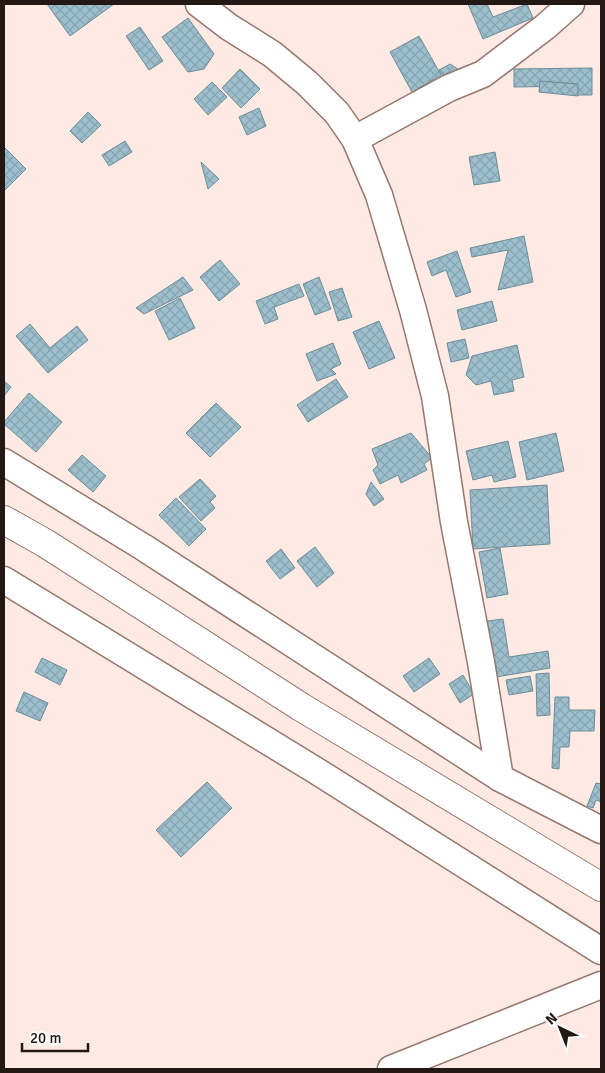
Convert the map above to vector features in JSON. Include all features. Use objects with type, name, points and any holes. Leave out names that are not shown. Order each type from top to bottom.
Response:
[{"type":"highway","points":[[4,520],[45,544],[301,707],[601,887]]},
{"type":"street","points":[[199,4],[229,27],[272,54],[307,83],[337,113],[355,139],[379,195],[413,310],[435,396],[454,522],[481,662],[500,778]]},
{"type":"street","points":[[355,139],[449,88],[483,74],[545,28],[571,4]]},
{"type":"street","points":[[4,462],[144,547],[500,778],[601,830]]},
{"type":"street","points":[[4,580],[314,770],[601,951]]},
{"type":"street","points":[[390,1069],[601,985]]},
{"type":"building","points":[[47,4],[114,4],[70,36]]},
{"type":"building","points":[[468,4],[487,4],[493,17],[527,4],[533,18],[483,39]]},
{"type":"building","points":[[188,18],[214,54],[204,69],[188,72],[162,37]]},
{"type":"building","points":[[140,27],[163,61],[149,70],[126,36]]},
{"type":"building","points":[[419,36],[441,75],[412,92],[390,52]]},
{"type":"building","points":[[450,64],[461,71],[446,81],[439,70]]},
{"type":"building","points":[[592,68],[592,95],[576,95],[577,86],[514,87],[514,69]]},
{"type":"building","points":[[240,69],[260,89],[241,108],[222,88]]},
{"type":"building","points":[[540,81],[578,84],[578,96],[539,92]]},
{"type":"building","points":[[212,82],[227,97],[208,115],[194,99]]},
{"type":"building","points":[[259,108],[266,126],[247,135],[239,117]]},
{"type":"building","points":[[88,112],[101,125],[82,143],[70,131]]},
{"type":"building","points":[[125,141],[132,152],[109,166],[102,155]]},
{"type":"building","points":[[4,147],[26,169],[4,191]]},
{"type":"building","points":[[495,152],[500,181],[474,185],[469,157]]},
{"type":"building","points":[[201,162],[219,179],[208,189]]},
{"type":"building","points":[[524,236],[533,282],[498,290],[508,250],[472,257],[470,248]]},
{"type":"building","points":[[457,251],[471,292],[456,297],[446,270],[432,276],[427,262]]},
{"type":"building","points":[[220,260],[240,284],[219,301],[200,277]]},
{"type":"building","points":[[183,277],[193,290],[144,314],[136,308]]},
{"type":"building","points":[[319,277],[331,309],[315,315],[303,284]]},
{"type":"building","points":[[299,284],[304,296],[274,307],[278,319],[265,324],[256,301]]},
{"type":"building","points":[[342,288],[352,317],[338,321],[329,292]]},
{"type":"building","points":[[180,298],[195,328],[169,340],[155,311]]},
{"type":"building","points":[[492,301],[497,321],[462,330],[457,310]]},
{"type":"building","points":[[379,321],[395,358],[369,369],[353,332]]},
{"type":"building","points":[[30,324],[50,348],[77,326],[88,340],[48,373],[16,336]]},
{"type":"building","points":[[465,339],[469,358],[451,362],[447,343]]},
{"type":"building","points":[[333,343],[341,364],[331,369],[336,374],[317,381],[306,354]]},
{"type":"building","points":[[517,345],[524,377],[512,380],[514,391],[494,395],[491,381],[476,385],[466,375],[472,356]]},
{"type":"building","points":[[336,379],[348,397],[308,422],[297,405]]},
{"type":"building","points":[[4,381],[11,387],[4,396]]},
{"type":"building","points":[[29,393],[62,422],[36,452],[4,424]]},
{"type":"building","points":[[216,403],[241,427],[210,457],[186,433]]},
{"type":"building","points":[[411,433],[432,458],[424,464],[427,470],[401,483],[398,475],[380,484],[373,470],[378,465],[372,449]]},
{"type":"building","points":[[556,433],[564,471],[527,480],[519,442]]},
{"type":"building","points":[[508,441],[516,477],[494,482],[492,475],[473,480],[466,451]]},
{"type":"building","points":[[82,455],[106,476],[93,492],[68,470]]},
{"type":"building","points":[[200,479],[216,496],[210,502],[215,508],[201,521],[179,497]]},
{"type":"building","points":[[371,482],[384,499],[374,506],[366,494]]},
{"type":"building","points":[[547,485],[550,544],[473,549],[470,490]]},
{"type":"building","points":[[176,498],[206,529],[189,546],[159,515]]},
{"type":"building","points":[[315,547],[334,573],[317,587],[297,561]]},
{"type":"building","points":[[500,548],[508,594],[487,598],[479,552]]},
{"type":"building","points":[[281,549],[295,568],[280,579],[266,561]]},
{"type":"building","points":[[503,619],[509,657],[548,651],[550,668],[496,677],[487,621]]},
{"type":"building","points":[[42,658],[67,670],[60,685],[35,672]]},
{"type":"building","points":[[429,658],[440,674],[414,692],[403,676]]},
{"type":"building","points":[[549,673],[550,715],[537,716],[536,674]]},
{"type":"building","points":[[463,675],[474,694],[460,703],[449,684]]},
{"type":"building","points":[[530,676],[533,691],[509,695],[506,680]]},
{"type":"building","points":[[24,692],[48,703],[40,721],[16,711]]},
{"type":"building","points":[[555,697],[569,697],[569,710],[595,710],[594,731],[570,731],[569,747],[560,747],[559,769],[552,768]]},
{"type":"building","points":[[207,782],[232,808],[181,857],[156,830]]},
{"type":"building","points":[[596,783],[601,784],[601,802],[596,800],[593,808],[587,806]]}]
